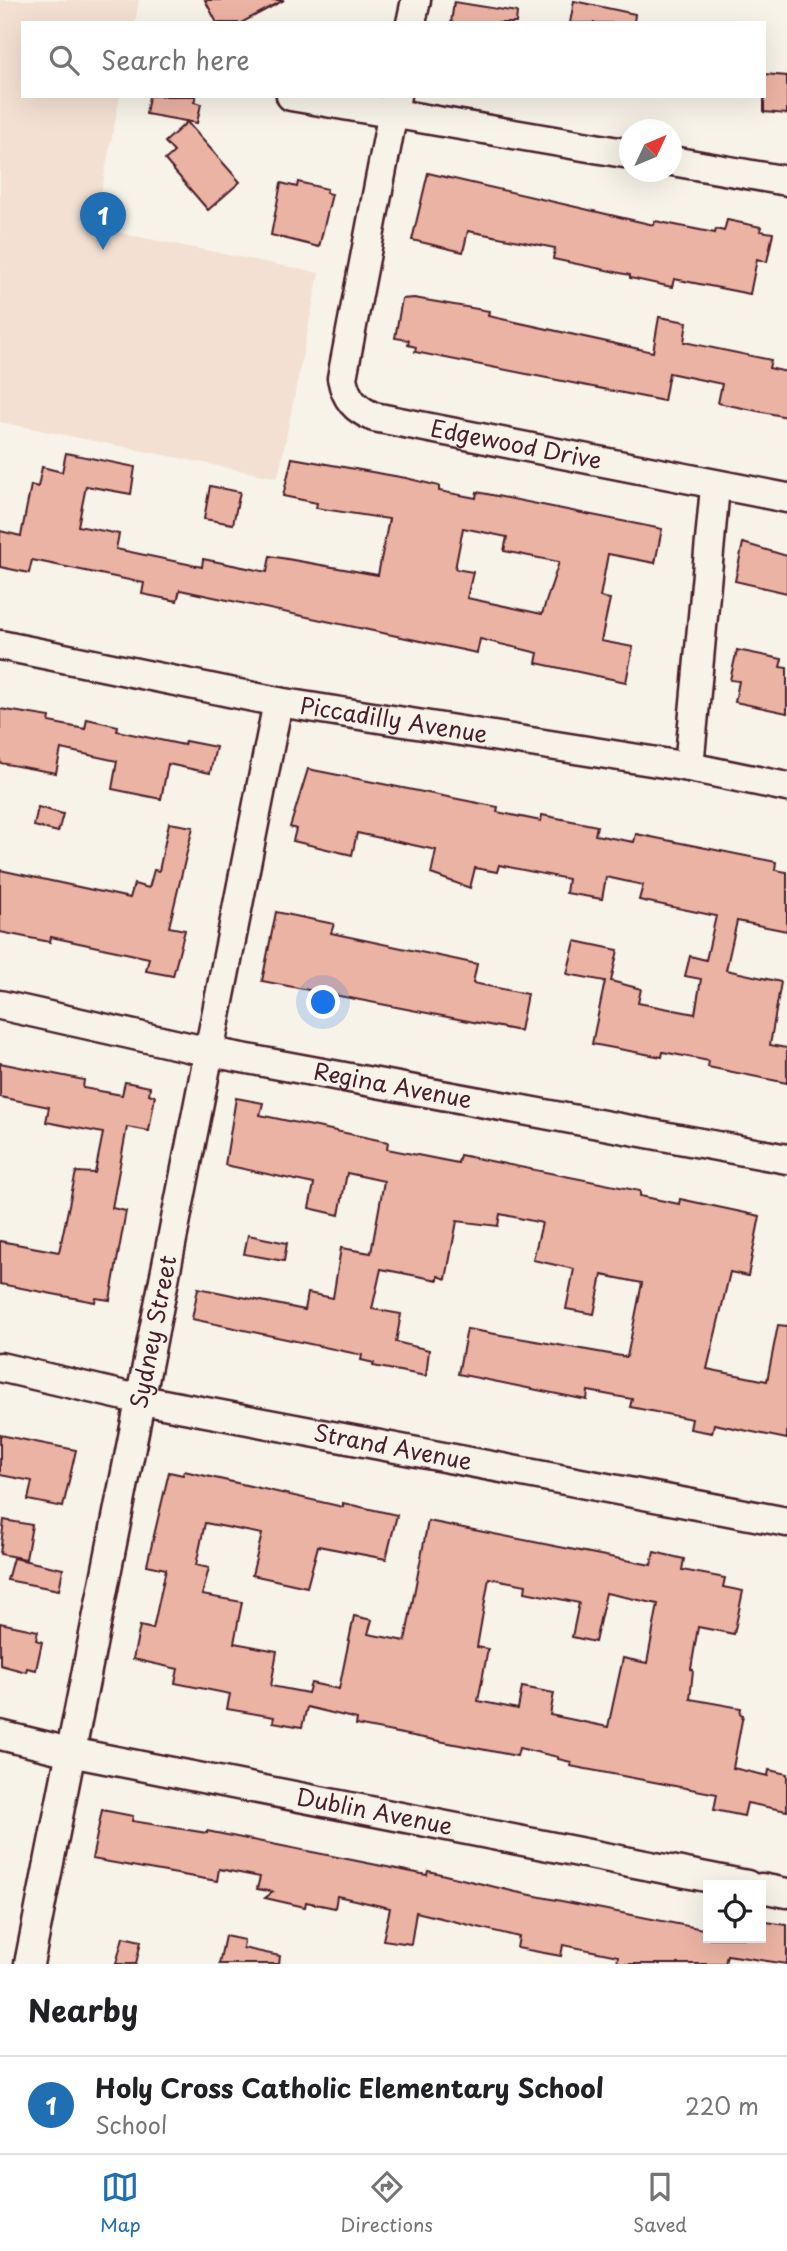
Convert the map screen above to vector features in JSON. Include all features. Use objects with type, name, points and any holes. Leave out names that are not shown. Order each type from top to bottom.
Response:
[{"type":"street","points":[[411,21],[416,0]]},
{"type":"street","points":[[314,98],[394,105],[619,152]]},
{"type":"street","name":"Edgewood Drive","points":[[394,105],[342,379],[351,403],[374,417],[787,498]]},
{"type":"street","points":[[682,163],[787,181]]},
{"type":"street","points":[[689,767],[715,486]]},
{"type":"street","name":"Piccadilly Avenue","points":[[0,645],[278,702],[689,767],[787,788]]},
{"type":"street","name":"Sydney Street","points":[[29,1964],[278,702]]},
{"type":"street","name":"Regina Avenue","points":[[0,1005],[210,1052],[787,1159]]},
{"type":"street","name":"Strand Avenue","points":[[0,1367],[142,1400],[787,1522]]},
{"type":"street","name":"Dublin Avenue","points":[[0,1735],[70,1752],[722,1880]]},
{"type":"street","points":[[766,1889],[787,1893]]},
{"type":"shaded area","points":[[0,0],[139,0],[135,21],[21,21],[21,98],[120,98],[94,228],[319,273],[278,478],[0,422]]},
{"type":"building","points":[[205,0],[284,0],[245,21],[216,21]]},
{"type":"building","points":[[574,1],[635,14],[634,21],[570,21]]},
{"type":"building","points":[[454,2],[517,12],[516,21],[451,21]]},
{"type":"building","points":[[766,74],[787,76],[787,114],[764,112]]},
{"type":"building","points":[[149,98],[195,98],[194,102],[201,104],[197,123],[146,114]]},
{"type":"building","points":[[187,122],[240,182],[208,210],[165,160],[174,152],[165,142]]},
{"type":"building","points":[[428,173],[654,225],[655,221],[715,233],[716,229],[724,231],[727,220],[761,227],[760,231],[773,233],[767,262],[757,259],[750,294],[674,279],[672,287],[630,278],[630,275],[553,259],[555,248],[468,231],[463,252],[412,240]]},
{"type":"building","points":[[298,182],[327,189],[326,193],[332,194],[319,247],[271,235],[281,183],[297,187]]},
{"type":"building","points":[[414,298],[489,311],[488,316],[653,352],[659,317],[687,322],[684,342],[771,360],[769,368],[787,372],[787,417],[718,403],[722,384],[669,373],[664,401],[415,352],[416,347],[408,345],[409,340],[395,338],[402,299]]},
{"type":"building","points":[[66,453],[135,467],[131,494],[86,486],[78,526],[119,534],[116,549],[202,567],[203,559],[267,572],[270,556],[378,575],[389,519],[316,508],[317,503],[283,496],[292,458],[406,478],[439,486],[439,491],[476,498],[477,492],[662,529],[655,563],[608,554],[600,597],[610,599],[601,641],[633,647],[626,682],[536,663],[538,653],[480,639],[477,653],[180,590],[177,601],[142,594],[144,583],[32,560],[29,573],[0,567],[0,531],[21,536],[31,485],[38,487],[42,467],[62,472]],"holes":[[[463,528],[507,537],[504,551],[559,562],[542,614],[467,598],[473,572],[455,569]]]},
{"type":"building","points":[[210,486],[240,492],[233,524],[204,519]]},
{"type":"building","points":[[743,543],[787,556],[787,593],[735,581]]},
{"type":"building","points":[[737,650],[782,659],[780,667],[787,668],[787,713],[735,702],[739,681],[730,680]]},
{"type":"building","points":[[0,709],[50,717],[49,722],[85,729],[87,719],[118,726],[117,731],[184,745],[185,741],[216,747],[210,773],[168,764],[161,799],[112,789],[117,761],[61,749],[56,773],[0,763]]},
{"type":"building","points":[[308,769],[498,807],[497,812],[541,821],[542,815],[597,826],[595,835],[634,842],[636,834],[776,862],[775,870],[787,872],[787,931],[737,921],[726,970],[781,982],[770,1045],[787,1048],[787,1083],[708,1067],[709,1061],[663,1052],[662,1057],[592,1044],[605,981],[567,974],[575,941],[618,950],[611,981],[641,989],[638,1003],[695,1014],[701,979],[685,976],[690,956],[706,960],[716,916],[639,900],[643,885],[606,877],[602,899],[566,893],[568,879],[499,865],[497,872],[475,868],[470,888],[431,874],[436,850],[357,833],[352,855],[293,841],[296,829],[290,827]]},
{"type":"building","points":[[38,807],[63,814],[58,832],[34,826]]},
{"type":"building","points":[[169,823],[193,827],[169,927],[185,930],[173,976],[146,971],[149,958],[51,937],[50,942],[0,932],[0,870],[130,898],[134,884],[149,888],[154,870],[159,871]]},
{"type":"building","points":[[276,912],[334,924],[331,933],[477,964],[473,983],[527,994],[520,1031],[262,981]]},
{"type":"building","points":[[0,1063],[84,1080],[83,1088],[122,1095],[125,1082],[150,1087],[149,1094],[155,1096],[149,1131],[127,1127],[112,1208],[126,1211],[110,1300],[96,1298],[95,1302],[0,1284],[0,1241],[59,1252],[76,1172],[95,1173],[103,1133],[46,1122],[49,1107],[0,1097]]},
{"type":"building","points":[[236,1098],[263,1103],[260,1115],[388,1142],[387,1149],[458,1163],[460,1155],[640,1191],[640,1196],[679,1204],[680,1199],[760,1216],[748,1276],[730,1272],[707,1369],[767,1381],[778,1325],[787,1326],[787,1439],[714,1424],[712,1433],[690,1429],[692,1419],[630,1407],[632,1399],[588,1391],[587,1400],[458,1374],[467,1329],[627,1357],[642,1283],[602,1275],[594,1314],[566,1309],[574,1269],[533,1260],[542,1223],[500,1214],[498,1226],[457,1221],[446,1279],[438,1276],[438,1280],[381,1269],[372,1309],[401,1314],[396,1342],[429,1350],[426,1376],[373,1366],[374,1363],[361,1360],[362,1355],[192,1319],[198,1288],[305,1310],[308,1293],[333,1298],[341,1248],[371,1253],[384,1181],[347,1173],[339,1215],[309,1208],[314,1184],[225,1165]]},
{"type":"building","points":[[248,1235],[287,1243],[284,1261],[244,1254]]},
{"type":"building","points":[[0,1435],[76,1450],[63,1507],[28,1500],[32,1481],[0,1475]]},
{"type":"building","points":[[184,1471],[343,1507],[343,1503],[397,1515],[386,1559],[318,1546],[307,1587],[252,1575],[262,1534],[205,1523],[196,1565],[209,1568],[202,1595],[242,1602],[234,1643],[277,1651],[271,1686],[308,1693],[311,1683],[339,1689],[354,1616],[372,1620],[368,1634],[405,1641],[428,1521],[651,1565],[654,1552],[684,1559],[682,1570],[725,1578],[723,1587],[743,1591],[734,1634],[698,1627],[691,1669],[690,1699],[741,1708],[740,1714],[743,1715],[733,1768],[768,1776],[769,1770],[787,1774],[787,1811],[747,1803],[744,1816],[714,1810],[717,1794],[570,1766],[571,1762],[558,1757],[519,1748],[517,1756],[356,1725],[357,1719],[307,1707],[302,1727],[273,1722],[274,1717],[227,1709],[230,1694],[175,1683],[178,1669],[133,1659],[140,1626],[153,1629],[166,1569],[147,1565],[169,1472],[183,1475]],"holes":[[[489,1578],[526,1585],[525,1592],[579,1603],[572,1637],[595,1642],[606,1593],[658,1604],[647,1663],[623,1658],[608,1727],[550,1715],[554,1693],[522,1687],[518,1709],[478,1701],[488,1649],[477,1647]]]},
{"type":"building","points":[[4,1520],[32,1525],[26,1559],[0,1554]]},
{"type":"building","points":[[13,1558],[63,1569],[59,1590],[7,1580]]},
{"type":"building","points":[[0,1623],[38,1631],[36,1640],[42,1642],[36,1670],[27,1668],[26,1672],[0,1665]]},
{"type":"building","points":[[102,1810],[133,1816],[132,1821],[207,1831],[427,1875],[428,1871],[516,1892],[703,1929],[703,1943],[766,1943],[766,1922],[787,1925],[787,1964],[727,1955],[725,1964],[617,1964],[618,1956],[563,1945],[561,1956],[517,1948],[519,1937],[416,1912],[411,1944],[383,1940],[390,1908],[337,1896],[335,1908],[306,1902],[305,1907],[265,1898],[273,1892],[257,1889],[260,1877],[219,1869],[217,1881],[92,1859]]},
{"type":"building","points":[[225,1936],[244,1940],[243,1948],[280,1956],[279,1964],[219,1964]]},
{"type":"building","points":[[123,1937],[141,1941],[136,1964],[116,1964]]},
{"type":"place","name":"Holy Cross Catholic Elementary School","points":[[103,250]]}]
